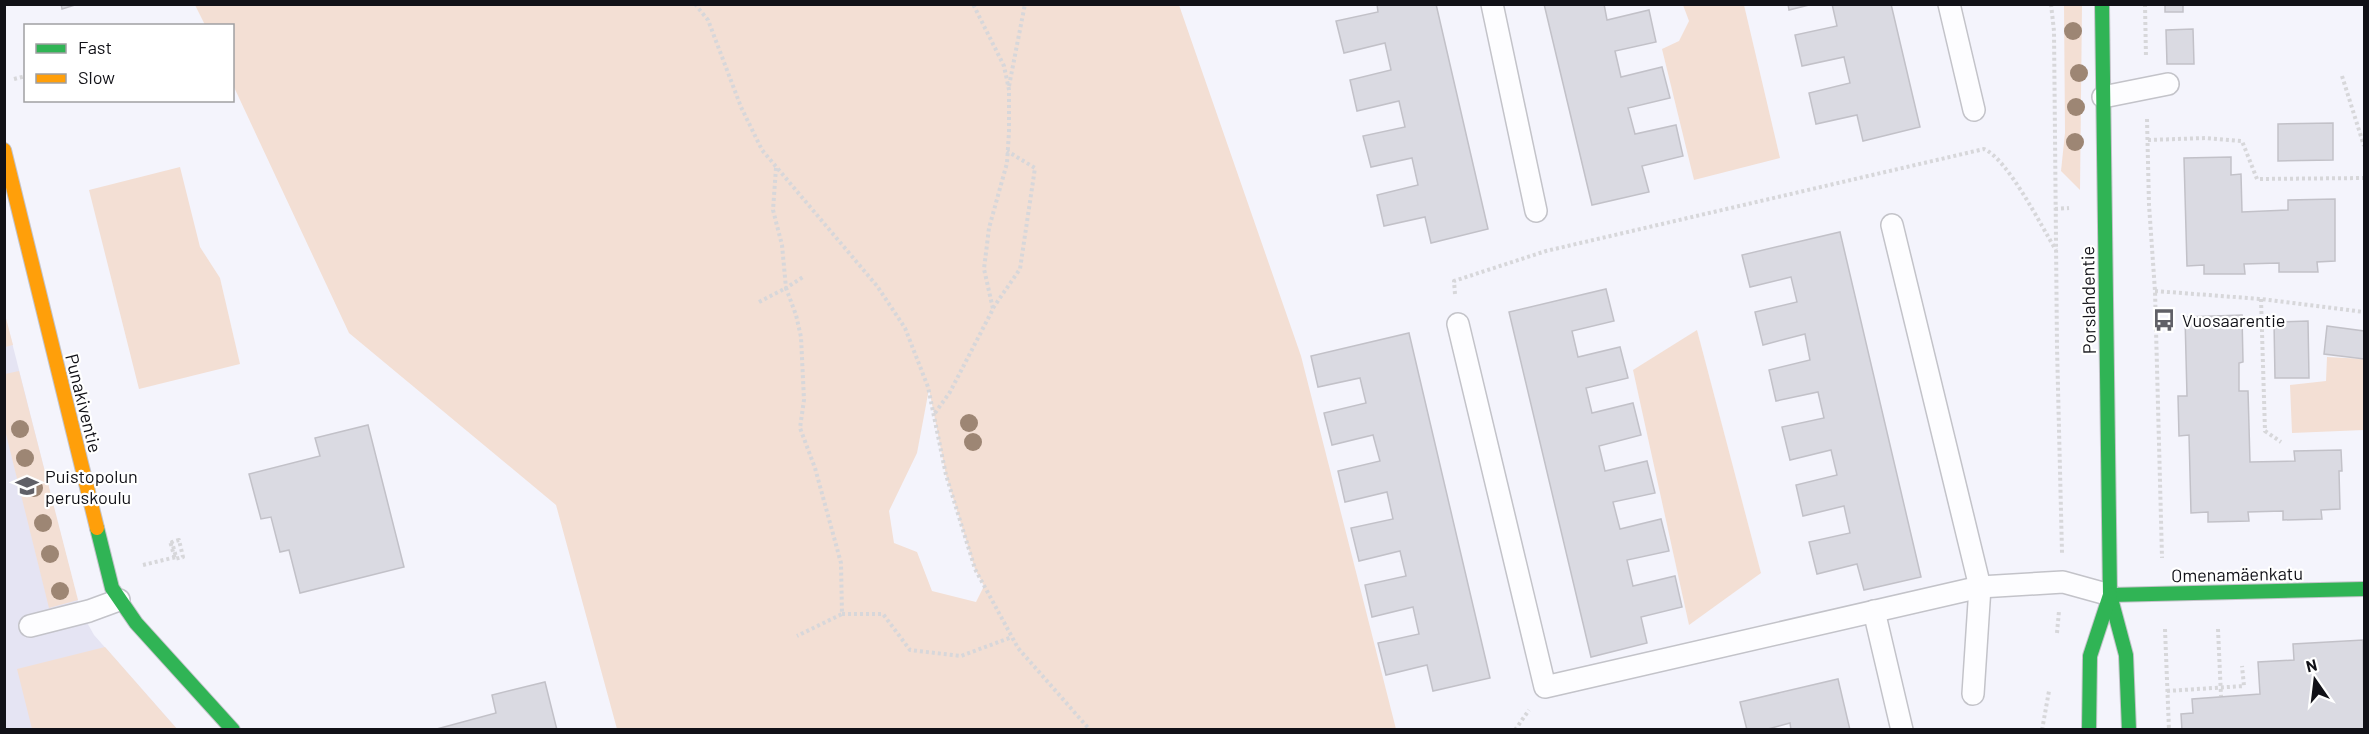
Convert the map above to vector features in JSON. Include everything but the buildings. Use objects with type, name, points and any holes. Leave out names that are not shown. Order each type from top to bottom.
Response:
[{"type":"street","name":"Porslahdentie","points":[[2102,4],[2110,595],[2126,655],[2129,729]]},
{"type":"street","name":"Punakiventie","points":[[4,150],[107,573],[119,600],[136,623],[233,729]]},
{"type":"street","name":"Omenamäenkatu","points":[[2110,595],[2364,589]]},
{"type":"street","name":"Porslahdentie","points":[[2089,729],[2090,656],[2110,595]]},
{"type":"lane","points":[[1492,4],[1536,211]]},
{"type":"lane","points":[[1949,4],[1974,110]]},
{"type":"lane","points":[[2103,98],[2168,84]]},
{"type":"lane","points":[[1892,225],[1980,587],[1974,694]]},
{"type":"lane","points":[[1458,324],[1545,687],[1980,587],[2063,582],[2110,595]]},
{"type":"lane","points":[[30,626],[89,611],[119,600]]},
{"type":"lane","points":[[1874,611],[1902,729]]},
{"type":"path","points":[[695,4],[708,20],[741,107],[762,150],[877,286],[905,328],[928,387],[946,475],[975,568],[1018,648],[1089,729]]},
{"type":"path","points":[[973,4],[1004,66],[1009,90]]},
{"type":"path","points":[[993,309],[984,269],[988,228],[1008,151],[1009,90],[1024,4]]},
{"type":"path","points":[[2051,4],[2054,31],[2063,582],[2056,636]]},
{"type":"path","points":[[2145,4],[2149,205],[2155,291],[2162,563]]},
{"type":"path","points":[[14,79],[24,76]]},
{"type":"path","points":[[2342,76],[2364,146]]},
{"type":"path","points":[[2148,140],[2206,138],[2242,141],[2257,179],[2364,178]]},
{"type":"path","points":[[1982,143],[1984,149]]},
{"type":"path","points":[[1458,324],[1454,281],[1475,272],[1557,248],[1984,149],[1991,152],[2004,166],[2057,250]]},
{"type":"path","points":[[934,414],[950,392],[993,309],[1020,269],[1035,168],[1008,151]]},
{"type":"path","points":[[776,167],[773,210],[782,245],[786,288],[801,337],[804,400],[800,428],[815,468],[841,563],[842,614]]},
{"type":"path","points":[[759,302],[803,277]]},
{"type":"path","points":[[2155,291],[2261,299],[2364,312]]},
{"type":"path","points":[[2261,299],[2265,431],[2281,442]]},
{"type":"path","points":[[135,567],[166,560],[176,557],[172,542],[179,540],[183,557],[175,559],[173,550],[170,541]]},
{"type":"path","points":[[797,636],[842,614],[883,614],[910,650],[961,656],[1012,637]]},
{"type":"path","points":[[2218,629],[2221,696]]},
{"type":"path","points":[[2164,631],[2169,729]]},
{"type":"path","points":[[2168,691],[2244,686],[2242,666]]},
{"type":"path","points":[[2042,729],[2050,690]]},
{"type":"shaded area","points":[[195,5],[1179,5],[1301,356],[1396,729],[617,729],[556,505],[349,333],[234,87],[234,24],[204,24]],"holes":[[[929,389],[946,475],[975,569],[984,586],[976,602],[932,591],[917,552],[894,543],[889,511],[917,453]]]},
{"type":"shaded area","points":[[1683,5],[1744,5],[1780,158],[1694,180],[1662,49],[1679,41],[1689,21]]},
{"type":"shaded area","points":[[2064,5],[2082,5],[2080,190],[2061,171],[2065,133]]},
{"type":"shaded area","points":[[180,167],[200,247],[220,278],[240,364],[139,389],[89,190]]},
{"type":"shaded area","name":"Puistopolun peruskoulu","points":[[4,311],[80,610],[94,635],[177,729],[5,729]]},
{"type":"shaded area","points":[[4,311],[13,345],[5,347],[4,347]]},
{"type":"shaded area","points":[[1697,330],[1761,573],[1689,625],[1633,370]]},
{"type":"shaded area","points":[[2327,357],[2364,359],[2364,430],[2292,433],[2290,385],[2326,381]]},
{"type":"shaded area","points":[[19,371],[78,600],[49,608],[5,430],[5,374]]},
{"type":"shaded area","points":[[105,647],[177,729],[32,729],[17,669]]},
{"type":"traffic: fast","points":[[2102,4],[2110,595],[2126,655],[2129,730]]},
{"type":"traffic: fast","points":[[97,528],[112,588],[136,623],[233,730]]},
{"type":"traffic: fast","points":[[2110,595],[2364,589]]},
{"type":"traffic: fast","points":[[2089,730],[2090,656],[2110,595]]},
{"type":"traffic: slow","points":[[4,150],[97,528]]},
{"type":"place","name":"Vuosaarentie","points":[[2164,320]]},
{"type":"place","name":"Puistopolun peruskoulu","points":[[27,486]]}]
